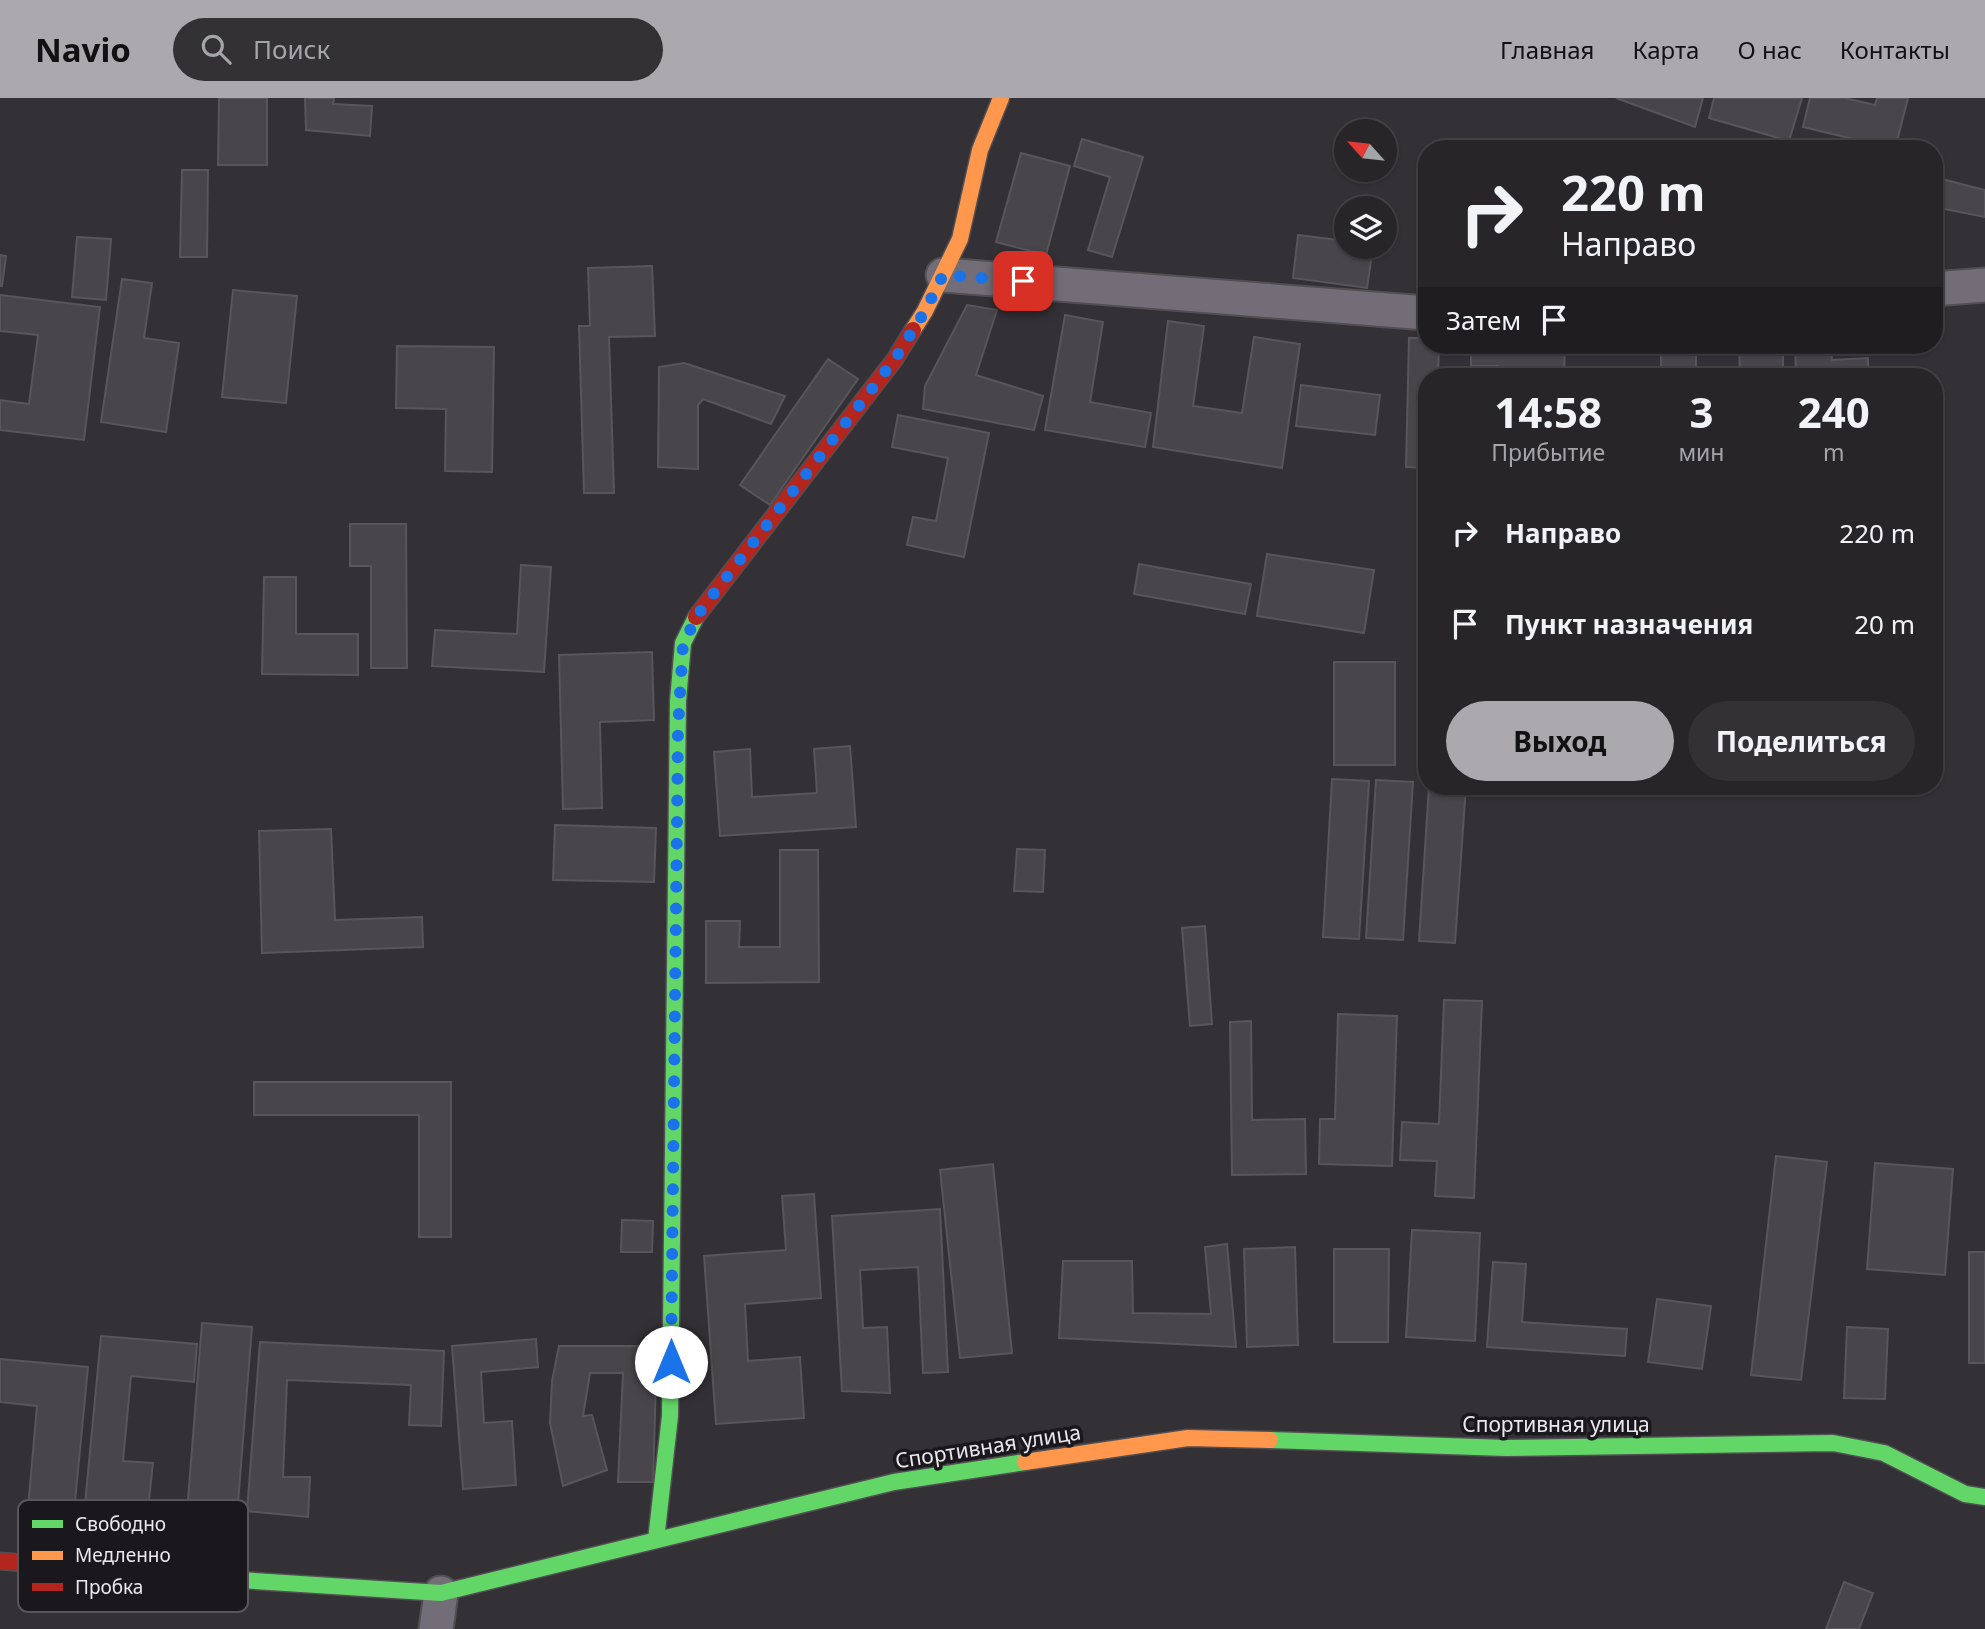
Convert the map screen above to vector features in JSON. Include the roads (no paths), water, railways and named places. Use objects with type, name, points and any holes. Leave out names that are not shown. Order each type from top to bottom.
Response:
[{"type":"street","points":[[656,1540],[670,1416],[678,715],[683,643],[701,610],[895,359],[925,311],[960,239],[980,150],[1001,98]]},
{"type":"street","points":[[943,275],[1418,312]]},
{"type":"street","points":[[1943,288],[1985,285]]},
{"type":"street","name":"Спортивная улица","points":[[248,1581],[441,1593],[894,1482],[1188,1438],[1506,1448],[1833,1443],[1884,1453],[1965,1494],[1985,1497]]},
{"type":"street","name":"Спортивная улица","points":[[0,1561],[18,1563]]},
{"type":"street","points":[[436,1629],[441,1593]]}]
